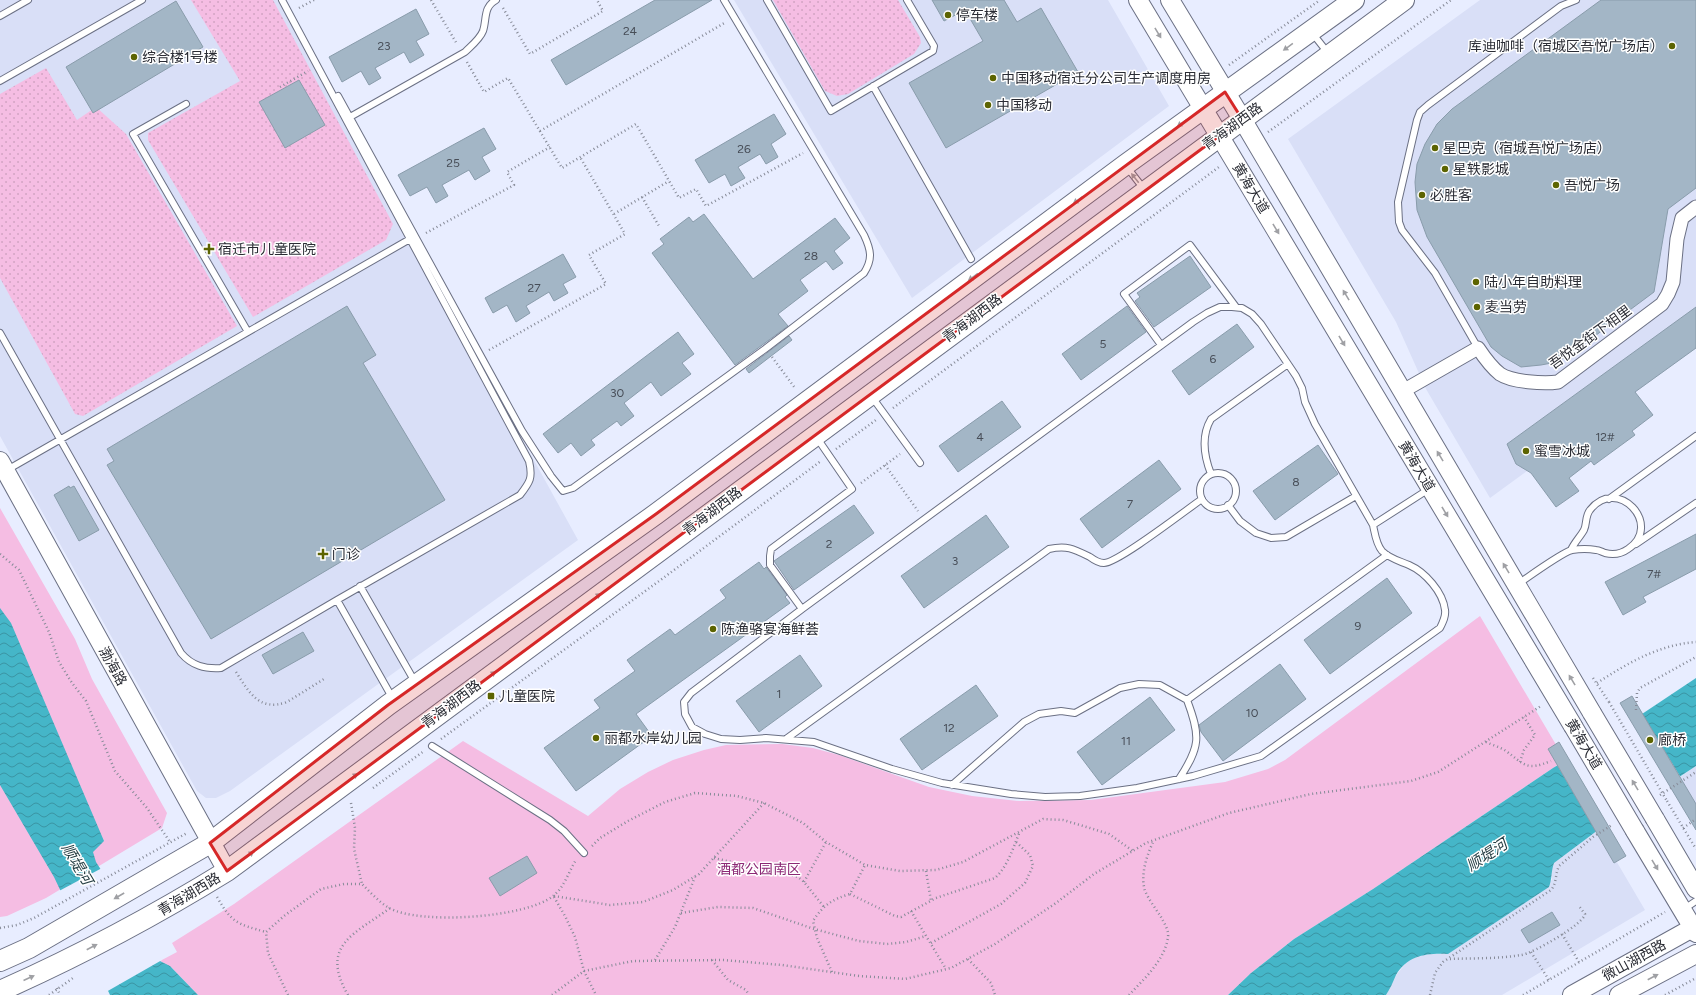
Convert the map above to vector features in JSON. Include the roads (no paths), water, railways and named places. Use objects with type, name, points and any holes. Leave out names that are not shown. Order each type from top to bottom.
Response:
[{"type":"main road","points":[[0,961],[29,948],[210,843],[394,701],[656,514],[1125,165],[1354,0]]},
{"type":"main road","name":"青海湖西路","points":[[0,991],[65,972],[227,871],[1145,190],[1404,0]]},
{"type":"street","name":"黄海大道","points":[[1138,0],[1635,831],[1686,905],[1695,928]]},
{"type":"street","name":"黄海大道","points":[[1170,0],[1242,119],[1696,889]]},
{"type":"street","name":"吾悦金街下相里","points":[[1478,348],[1489,363],[1501,374],[1532,382],[1547,384],[1558,382],[1662,304],[1673,282],[1677,239],[1682,218],[1696,207]]},
{"type":"street","points":[[1402,391],[1478,348]]},
{"type":"street","name":"渤海路","points":[[3,466],[210,843],[227,871]]},
{"type":"street","name":"微山湖西路","points":[[1572,995],[1695,928]]},
{"type":"street","name":"微山湖西路","points":[[1619,995],[1696,954]]},
{"type":"lane","points":[[0,16],[28,0]]},
{"type":"lane","points":[[0,81],[142,0]]},
{"type":"lane","points":[[282,0],[413,239],[522,431],[551,476],[563,491],[573,488],[765,349],[864,274],[869,266],[871,255],[870,247],[864,235],[724,0]]},
{"type":"lane","points":[[0,333],[181,653],[188,661],[197,666],[210,669],[221,668],[231,663],[360,586],[520,495],[530,481],[532,470],[530,460],[350,117],[286,0]]},
{"type":"lane","points":[[350,117],[462,54],[483,32],[486,10],[492,2],[496,0]]},
{"type":"lane","points":[[767,0],[831,111],[933,51],[934,46],[907,0]]},
{"type":"lane","points":[[1478,348],[1435,273],[1402,230],[1399,222],[1398,202],[1414,129],[1420,112],[1428,105],[1561,6],[1576,0]]},
{"type":"lane","points":[[1311,31],[1329,54]]},
{"type":"lane","points":[[873,86],[971,259]]},
{"type":"lane","points":[[186,104],[134,134],[248,332]]},
{"type":"lane","points":[[1125,165],[1145,190]]},
{"type":"lane","points":[[3,466],[60,440],[413,239]]},
{"type":"lane","points":[[1161,345],[1124,294],[1190,245],[1236,307]]},
{"type":"lane","points":[[1220,307],[1236,307],[1252,314],[1261,324],[1288,364],[1302,388],[1305,402],[1315,424],[1373,525],[1377,542],[1381,550],[1395,560],[1410,565],[1425,575],[1438,592],[1445,611],[1444,619],[1440,628],[1261,756],[1226,768],[1179,779],[1138,788],[1080,796],[1045,797],[1011,794],[952,785],[892,769],[814,742],[766,738],[740,740],[722,739],[705,734],[692,727],[685,714],[684,702],[691,693],[802,609],[1161,345],[1207,313],[1220,307]]},
{"type":"lane","points":[[1211,474],[1205,452],[1204,439],[1206,427],[1211,419],[1288,364]]},
{"type":"lane","points":[[870,394],[920,463]]},
{"type":"lane","points":[[802,609],[770,565],[771,549],[852,489],[815,435]]},
{"type":"lane","points":[[1516,585],[1571,550],[1585,528],[1586,517],[1590,510],[1696,436]]},
{"type":"lane","points":[[1216,472],[1228,475],[1235,484],[1235,496],[1228,506],[1223,508],[1211,507],[1202,499],[1200,488],[1202,482],[1211,474],[1216,472]]},
{"type":"lane","points":[[1373,525],[1431,488]]},
{"type":"lane","points":[[1228,506],[1240,521],[1256,533],[1271,538],[1286,537],[1356,496]]},
{"type":"lane","points":[[1609,498],[1618,499],[1628,503],[1636,510],[1639,517],[1640,530],[1637,540],[1632,546]]},
{"type":"lane","points":[[786,740],[1049,550],[1060,546],[1075,549],[1098,562],[1105,563],[1116,559],[1135,547],[1202,499]]},
{"type":"lane","points":[[1571,550],[1597,550],[1604,553],[1620,553],[1696,503]]},
{"type":"lane","points":[[1187,700],[1387,555]]},
{"type":"lane","points":[[360,586],[416,685]]},
{"type":"lane","points":[[336,600],[394,701]]},
{"type":"lane","points":[[952,785],[1024,722],[1039,714],[1061,711],[1075,712],[1120,688],[1140,684],[1160,685],[1187,700],[1194,719],[1197,736],[1195,750],[1179,779]]},
{"type":"lane","points":[[432,746],[550,820],[564,831],[584,853]]},
{"type":"water","name":"顺堤河","points":[[0,608],[11,623],[104,841],[93,852],[96,862],[160,961],[170,966],[198,995],[110,995],[54,877],[0,785]]},
{"type":"water","name":"顺堤河","points":[[1696,678],[1696,766],[1598,830],[1554,863],[1549,887],[1448,954],[1425,955],[1412,959],[1401,968],[1386,995],[1228,995],[1251,973],[1294,939],[1373,889],[1553,768],[1642,714]]},
{"type":"place","name":"停车楼","points":[[948,15]]},
{"type":"place","name":"库迪咖啡（宿城区吾悦广场店）","points":[[1672,46]]},
{"type":"place","name":"综合楼1号楼","points":[[134,57]]},
{"type":"place","name":"中国移动宿迁分公司生产调度用房","points":[[993,78]]},
{"type":"place","name":"中国移动","points":[[988,105]]},
{"type":"place","name":"星巴克（宿城吾悦广场店）","points":[[1435,148]]},
{"type":"place","name":"星轶影城","points":[[1445,169]]},
{"type":"place","name":"吾悦广场","points":[[1556,185]]},
{"type":"place","name":"必胜客","points":[[1422,195]]},
{"type":"place","name":"宿迁市儿童医院","points":[[209,249]]},
{"type":"place","name":"陆小年自助料理","points":[[1476,282]]},
{"type":"place","name":"麦当劳","points":[[1477,307]]},
{"type":"place","name":"蜜雪冰城","points":[[1526,451]]},
{"type":"place","name":"门诊","points":[[323,554]]},
{"type":"place","name":"陈渔骆宴海鲜荟","points":[[713,629]]},
{"type":"place","name":"儿童医院","points":[[491,696]]},
{"type":"place","name":"丽都水岸幼儿园","points":[[596,738]]},
{"type":"place","name":"廊桥","points":[[1650,740]]},
{"type":"park label","name":"酒都公园南区","points":[[759,869]]}]
